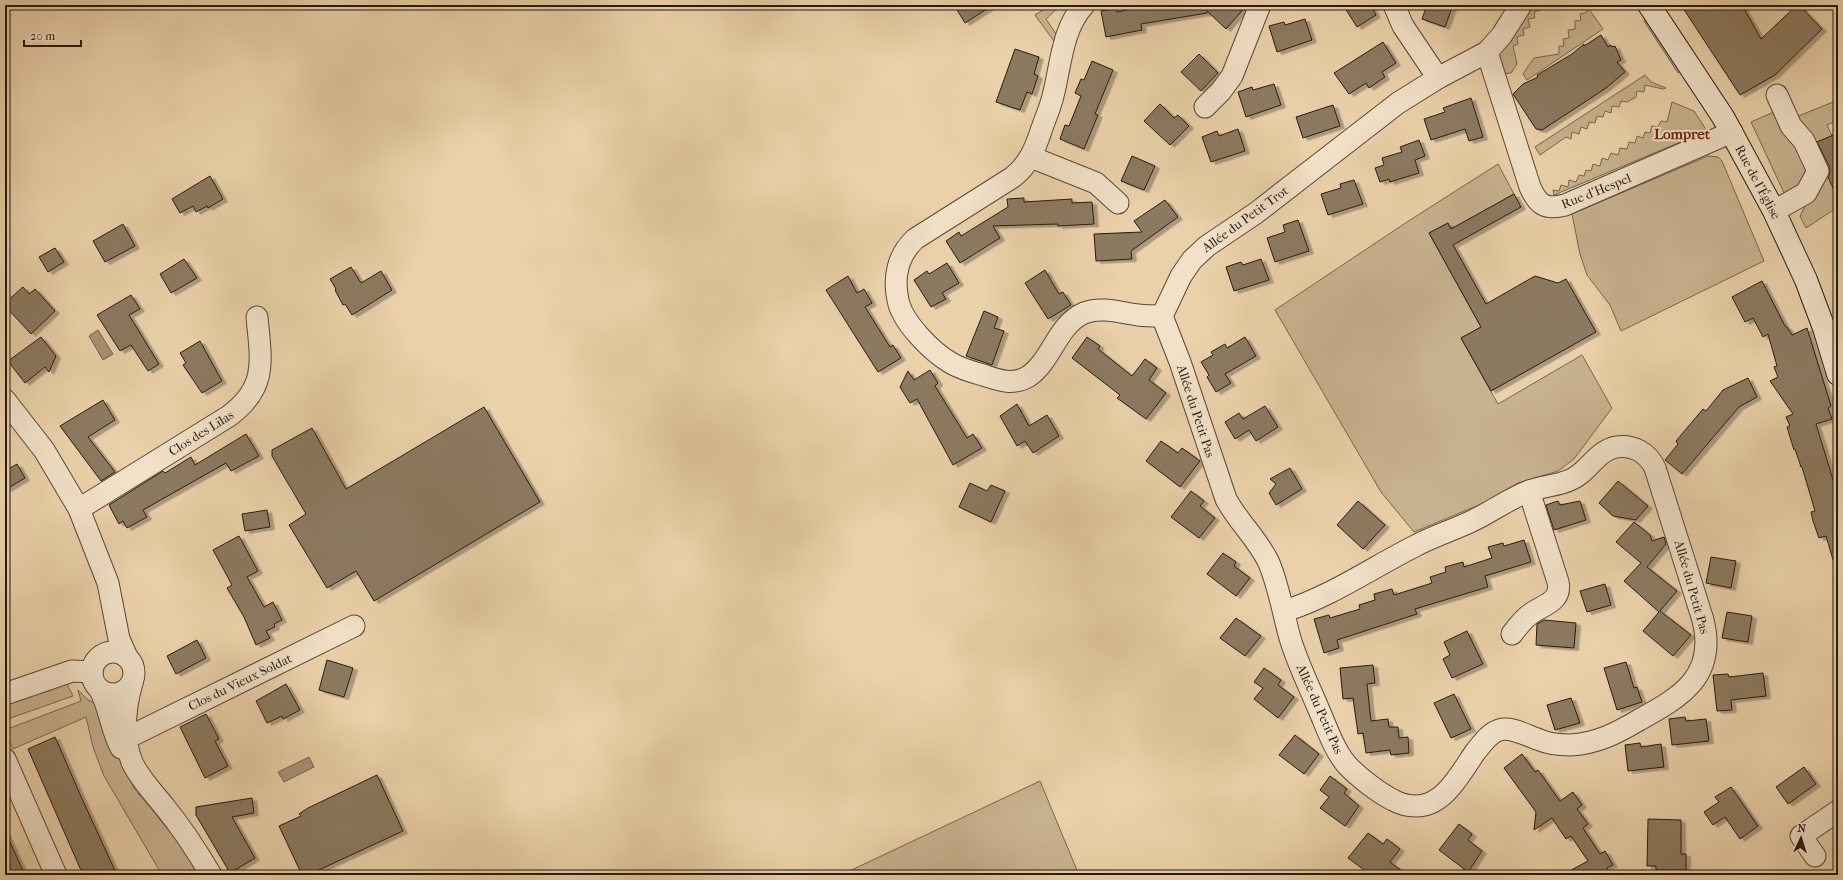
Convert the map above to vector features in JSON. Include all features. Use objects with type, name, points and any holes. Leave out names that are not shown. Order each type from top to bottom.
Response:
[{"type":"street","points":[[1084,5],[1073,20],[1067,36],[1052,99],[1031,157],[1013,177],[923,233],[904,250],[900,258],[896,294],[902,312],[912,327],[934,350],[952,364],[1000,381],[1014,382],[1023,379],[1033,372],[1066,327],[1086,312],[1102,311],[1162,316]]},
{"type":"street","points":[[1205,107],[1221,91],[1232,76],[1260,5]]},
{"type":"street","points":[[1394,5],[1403,26],[1438,78]]},
{"type":"street","name":"Allée du Petit Trot","points":[[1162,316],[1181,276],[1192,260],[1207,246],[1256,214],[1384,114],[1438,78],[1487,52],[1502,35],[1522,5]]},
{"type":"street","name":"Rue de l'Église","points":[[1649,5],[1696,74],[1732,132],[1774,210],[1806,280],[1824,328],[1838,374]]},
{"type":"street","name":"Rue d'Hespel","points":[[1487,52],[1534,196],[1544,206],[1557,207],[1732,132]]},
{"type":"street","points":[[1774,210],[1806,193],[1818,171],[1804,141],[1791,126],[1777,95]]},
{"type":"street","points":[[1031,157],[1096,183],[1118,203]]},
{"type":"street","name":"Allée du Petit Pas","points":[[1162,316],[1180,362],[1226,499],[1236,517],[1264,553],[1275,579],[1294,651],[1342,758],[1360,777],[1399,803],[1422,806],[1436,801],[1448,790],[1485,739],[1499,730],[1512,730],[1550,744],[1570,745],[1592,742],[1613,735],[1670,703],[1685,690],[1702,667],[1707,649],[1703,620],[1655,468],[1649,457],[1643,452],[1629,447],[1615,448],[1602,454],[1584,471],[1571,480],[1529,491],[1470,522],[1399,554],[1317,600],[1284,611]]},
{"type":"street","name":"Clos des Lilas","points":[[79,509],[229,416],[252,395],[259,374],[260,350],[257,318]]},
{"type":"street","points":[[5,400],[44,450],[79,509],[111,591],[119,639],[134,668],[134,675],[127,706],[127,738],[133,763]]},
{"type":"street","points":[[1512,634],[1532,613],[1555,599],[1559,590],[1558,582],[1529,491]]},
{"type":"street","points":[[101,564],[103,582],[103,632],[97,674],[118,743],[153,793],[184,832],[211,875]]},
{"type":"street","name":"Clos du Vieux Soldat","points":[[127,738],[354,626]]},
{"type":"street","points":[[127,657],[120,653],[112,652],[105,654],[97,674],[107,694],[116,694],[127,689],[132,683]]},
{"type":"street","points":[[5,694],[72,671],[97,674]]},
{"type":"street","points":[[5,759],[56,875]]},
{"type":"street","points":[[1815,856],[1801,836],[1838,811]]},
{"type":"shaded area","points":[[1051,5],[1061,5],[1046,19],[1058,37],[1056,44],[1035,15]]},
{"type":"shaded area","points":[[1531,5],[1540,5],[1541,10],[1534,12],[1535,18],[1528,19],[1530,27],[1523,29],[1524,35],[1517,37],[1518,44],[1513,46],[1517,64],[1511,73],[1502,74],[1498,53]]},
{"type":"shaded area","points":[[1586,5],[1603,29],[1527,80],[1523,74],[1534,58],[1559,54],[1559,46],[1564,46],[1563,39],[1569,38],[1568,30],[1575,29],[1575,21],[1581,20],[1580,14],[1587,12]]},
{"type":"shaded area","points":[[1647,19],[1682,70],[1678,73],[1644,21]]},
{"type":"shaded area","points":[[1645,75],[1651,82],[1666,88],[1663,89],[1645,85],[1644,92],[1637,91],[1636,97],[1627,102],[1621,101],[1619,107],[1612,106],[1611,113],[1605,111],[1603,117],[1597,116],[1595,123],[1589,122],[1587,129],[1581,127],[1579,134],[1572,132],[1571,139],[1566,137],[1540,155],[1535,147]]},
{"type":"shaded area","points":[[1838,100],[1838,120],[1827,125],[1832,136],[1812,144],[1796,117]]},
{"type":"shaded area","points":[[1672,102],[1694,111],[1707,131],[1554,195],[1553,190],[1559,191],[1561,185],[1568,187],[1569,180],[1576,182],[1579,175],[1584,176],[1586,170],[1591,171],[1593,164],[1600,166],[1602,158],[1608,160],[1611,153],[1618,155],[1620,148],[1627,149],[1629,142],[1635,143],[1637,136],[1643,138],[1645,132],[1650,133],[1652,126],[1658,127],[1661,121],[1667,122]]},
{"type":"shaded area","points":[[1776,111],[1800,150],[1810,175],[1786,197],[1751,122]]},
{"type":"shaded area","points":[[1708,156],[1718,157],[1722,161],[1764,261],[1621,331],[1610,305],[1587,275],[1580,254],[1572,214]]},
{"type":"shaded area","points":[[1498,164],[1514,194],[1451,229],[1448,223],[1429,233],[1481,327],[1461,338],[1498,404],[1582,355],[1612,408],[1574,459],[1558,471],[1518,483],[1486,502],[1414,532],[1381,492],[1275,310],[1407,222]]},
{"type":"shaded area","points":[[1825,170],[1829,178],[1838,176],[1838,207],[1806,228],[1800,216],[1823,171]]},
{"type":"shaded area","points":[[98,330],[113,354],[103,360],[89,336]]},
{"type":"shaded area","points":[[67,684],[73,696],[5,720],[5,703]]},
{"type":"shaded area","points":[[78,690],[88,700],[95,703],[134,788],[185,850],[201,875],[162,875],[104,776],[93,747],[86,717],[13,749],[5,730],[81,701]]},
{"type":"shaded area","points":[[309,757],[314,767],[284,782],[278,772]]},
{"type":"shaded area","points":[[1040,781],[1079,875],[841,875]]},
{"type":"building","points":[[954,5],[993,5],[965,23]]},
{"type":"building","points":[[1152,5],[1247,5],[1226,29],[1207,11],[1207,13],[1141,24],[1142,30],[1106,37],[1101,11],[1116,8],[1117,12]]},
{"type":"building","points":[[1343,5],[1370,5],[1376,15],[1357,27]]},
{"type":"building","points":[[1427,5],[1453,5],[1445,27],[1422,19]]},
{"type":"building","points":[[1681,5],[1742,5],[1761,39],[1797,5],[1799,5],[1822,29],[1775,75],[1740,95]]},
{"type":"building","points":[[1305,19],[1312,40],[1277,52],[1269,26],[1284,22],[1285,25]]},
{"type":"building","points":[[1601,35],[1608,47],[1611,45],[1612,47],[1615,46],[1621,60],[1617,62],[1625,72],[1606,88],[1542,130],[1536,129],[1513,94],[1523,84],[1538,77],[1537,75],[1572,54],[1584,44],[1584,46]]},
{"type":"building","points":[[1383,42],[1396,63],[1382,72],[1385,77],[1369,88],[1366,83],[1349,94],[1334,73]]},
{"type":"building","points":[[1015,49],[1039,57],[1034,74],[1038,76],[1032,94],[1027,92],[1020,110],[996,102]]},
{"type":"building","points":[[1199,54],[1218,73],[1201,91],[1181,72]]},
{"type":"building","points":[[1092,61],[1113,70],[1095,114],[1098,115],[1084,149],[1060,139],[1065,125],[1069,126],[1081,96],[1075,93],[1081,79],[1084,80]]},
{"type":"building","points":[[1274,84],[1281,105],[1246,117],[1238,92],[1252,87],[1253,90]]},
{"type":"building","points":[[1471,98],[1483,137],[1469,141],[1465,129],[1431,140],[1424,119],[1445,112],[1443,108]]},
{"type":"building","points":[[1160,104],[1174,118],[1178,115],[1189,126],[1170,145],[1144,121]]},
{"type":"building","points":[[1333,105],[1340,126],[1303,138],[1296,117]]},
{"type":"building","points":[[1238,129],[1245,151],[1211,162],[1202,137],[1217,131],[1219,136]]},
{"type":"building","points":[[1838,133],[1838,199],[1828,177],[1830,172],[1829,166],[1817,142]]},
{"type":"building","points":[[1419,140],[1425,156],[1415,160],[1419,173],[1390,182],[1389,179],[1380,182],[1375,168],[1384,165],[1382,158],[1402,152],[1400,147]]},
{"type":"building","points":[[1132,156],[1155,166],[1144,190],[1121,181]]},
{"type":"building","points":[[210,176],[223,199],[208,208],[207,206],[196,212],[193,206],[180,213],[172,199]]},
{"type":"building","points":[[1354,180],[1363,204],[1328,215],[1321,194],[1341,188],[1340,184]]},
{"type":"building","points":[[1514,194],[1521,207],[1453,245],[1486,304],[1535,276],[1558,283],[1566,279],[1596,332],[1491,391],[1461,338],[1481,327],[1429,233],[1448,223],[1451,229]]},
{"type":"building","points":[[1024,198],[1024,202],[1072,199],[1072,203],[1092,202],[1094,224],[1058,226],[1058,224],[993,226],[1000,238],[960,263],[946,241],[959,232],[961,236],[1008,207],[1007,199]]},
{"type":"building","points":[[1165,200],[1178,217],[1131,251],[1132,259],[1096,261],[1094,234],[1142,232],[1134,221]]},
{"type":"building","points":[[1298,220],[1309,251],[1275,262],[1267,238],[1285,232],[1283,225]]},
{"type":"building","points":[[123,224],[135,246],[105,262],[93,241]]},
{"type":"building","points":[[55,248],[64,262],[48,272],[39,257]]},
{"type":"building","points":[[184,259],[197,278],[171,293],[160,274]]},
{"type":"building","points":[[1261,259],[1269,280],[1234,291],[1226,267],[1241,262],[1243,265]]},
{"type":"building","points":[[947,263],[959,283],[942,293],[946,299],[931,307],[914,280],[927,271],[929,274]]},
{"type":"building","points":[[351,267],[361,283],[381,271],[392,290],[352,315],[345,304],[343,305],[330,279]]},
{"type":"building","points":[[1045,270],[1059,294],[1063,292],[1071,305],[1048,319],[1025,283]]},
{"type":"building","points":[[848,276],[857,293],[864,289],[872,303],[865,307],[890,347],[893,345],[901,358],[878,372],[826,290]]},
{"type":"building","points":[[1762,281],[1785,326],[1792,335],[1807,328],[1831,406],[1828,408],[1832,419],[1816,424],[1838,496],[1838,563],[1834,563],[1826,536],[1819,538],[1813,521],[1811,512],[1815,511],[1802,467],[1795,449],[1794,450],[1787,427],[1790,426],[1786,417],[1793,414],[1770,381],[1778,377],[1774,367],[1777,366],[1768,334],[1763,337],[1753,318],[1745,322],[1732,297]]},
{"type":"building","points":[[23,287],[29,294],[35,289],[55,311],[31,334],[5,306],[5,303]]},
{"type":"building","points":[[131,295],[140,309],[129,315],[159,364],[148,371],[131,345],[120,351],[97,315]]},
{"type":"building","points":[[984,311],[998,317],[994,328],[1004,331],[992,365],[966,356]]},
{"type":"building","points":[[41,337],[56,356],[49,372],[45,367],[25,383],[8,361]]},
{"type":"building","points":[[1087,337],[1100,346],[1098,349],[1132,376],[1145,359],[1157,368],[1149,380],[1166,393],[1146,419],[1117,398],[1120,395],[1072,358]]},
{"type":"building","points":[[1245,337],[1256,356],[1225,374],[1231,383],[1216,392],[1207,377],[1209,375],[1201,362],[1213,355],[1211,352],[1225,344],[1227,348]]},
{"type":"building","points":[[200,341],[222,381],[202,393],[183,365],[186,363],[180,353]]},
{"type":"building","points":[[930,370],[938,383],[935,386],[967,438],[973,434],[982,448],[953,465],[917,399],[910,403],[900,387],[908,371],[914,380]]},
{"type":"building","points":[[1748,378],[1757,397],[1739,407],[1682,474],[1665,460],[1678,444],[1676,441],[1703,409],[1706,411],[1723,390]]},
{"type":"building","points":[[103,400],[115,420],[88,437],[115,472],[101,481],[60,426]]},
{"type":"building","points":[[1017,404],[1029,426],[1047,415],[1059,436],[1033,453],[1025,441],[1017,446],[1000,416]]},
{"type":"building","points":[[1265,406],[1278,427],[1256,441],[1249,430],[1235,439],[1225,422],[1239,413],[1243,419]]},
{"type":"building","points":[[484,407],[540,502],[374,601],[356,571],[327,588],[289,525],[306,514],[272,456],[272,450],[312,428],[346,489]]},
{"type":"building","points":[[246,434],[259,456],[231,471],[226,463],[143,510],[147,517],[127,528],[123,521],[119,524],[109,505],[163,471],[165,473],[191,457],[195,465]]},
{"type":"building","points":[[1161,441],[1178,453],[1182,448],[1200,461],[1180,487],[1146,461]]},
{"type":"building","points":[[17,464],[25,478],[5,490],[5,471]]},
{"type":"building","points":[[1290,468],[1302,489],[1276,505],[1269,493],[1276,484],[1270,479]]},
{"type":"building","points":[[1618,481],[1648,506],[1636,520],[1613,516],[1599,503]]},
{"type":"building","points":[[970,483],[987,491],[991,485],[1005,491],[991,522],[959,507]]},
{"type":"building","points":[[1191,491],[1204,501],[1200,506],[1215,518],[1199,538],[1171,517]]},
{"type":"building","points":[[1358,501],[1385,525],[1363,549],[1337,525]]},
{"type":"building","points":[[1558,501],[1560,505],[1580,501],[1586,520],[1554,530],[1546,505]]},
{"type":"building","points":[[267,510],[270,527],[245,531],[242,514]]},
{"type":"building","points":[[1634,522],[1650,535],[1652,541],[1664,537],[1666,544],[1647,567],[1677,591],[1660,611],[1691,635],[1673,656],[1643,631],[1659,612],[1624,581],[1641,563],[1616,542]]},
{"type":"building","points":[[239,536],[258,571],[247,577],[264,607],[273,602],[282,620],[274,624],[275,627],[266,631],[270,638],[256,645],[244,617],[227,588],[232,585],[213,550]]},
{"type":"building","points":[[1524,540],[1531,562],[1485,576],[1488,587],[1415,609],[1417,614],[1337,640],[1339,648],[1324,653],[1314,619],[1329,615],[1330,618],[1360,609],[1359,605],[1375,600],[1374,594],[1392,589],[1394,595],[1432,583],[1430,577],[1446,572],[1445,567],[1463,562],[1464,567],[1492,558],[1488,547],[1503,543],[1504,546]]},
{"type":"building","points":[[1223,553],[1236,562],[1234,566],[1250,578],[1236,596],[1207,574]]},
{"type":"building","points":[[1711,557],[1736,561],[1731,588],[1706,583]]},
{"type":"building","points":[[1605,584],[1611,605],[1587,612],[1580,591]]},
{"type":"building","points":[[1727,612],[1752,616],[1748,642],[1722,638]]},
{"type":"building","points":[[1236,618],[1261,636],[1245,656],[1220,638]]},
{"type":"building","points":[[1544,620],[1576,623],[1574,648],[1536,645],[1537,624]]},
{"type":"building","points":[[1467,631],[1483,664],[1452,678],[1443,659],[1450,655],[1444,642]]},
{"type":"building","points":[[197,640],[206,658],[176,674],[167,656]]},
{"type":"building","points":[[327,660],[353,668],[344,697],[319,690]]},
{"type":"building","points":[[1626,662],[1634,688],[1637,687],[1642,702],[1617,710],[1604,668]]},
{"type":"building","points":[[1373,665],[1375,683],[1367,684],[1371,721],[1388,719],[1389,727],[1398,727],[1399,738],[1408,737],[1409,753],[1391,755],[1390,750],[1366,753],[1363,733],[1358,734],[1353,698],[1343,699],[1340,668]]},
{"type":"building","points":[[1264,668],[1281,680],[1278,685],[1294,697],[1278,718],[1254,699],[1263,688],[1254,682]]},
{"type":"building","points":[[1763,673],[1766,696],[1731,700],[1732,710],[1717,711],[1713,675],[1728,674],[1729,677]]},
{"type":"building","points":[[286,684],[300,710],[283,719],[282,716],[267,723],[256,701]]},
{"type":"building","points":[[1454,694],[1471,729],[1451,738],[1434,703]]},
{"type":"building","points":[[1571,698],[1580,723],[1555,730],[1547,705]]},
{"type":"building","points":[[206,714],[219,739],[215,741],[228,766],[205,778],[180,727]]},
{"type":"building","points":[[1685,717],[1686,721],[1706,719],[1709,741],[1672,745],[1669,719]]},
{"type":"building","points":[[1295,735],[1319,754],[1304,774],[1279,755]]},
{"type":"building","points":[[55,737],[117,875],[83,875],[28,749]]},
{"type":"building","points":[[1640,743],[1641,747],[1661,744],[1664,767],[1628,771],[1625,745]]},
{"type":"building","points":[[1522,754],[1535,772],[1538,770],[1560,801],[1573,792],[1582,805],[1577,809],[1588,824],[1583,828],[1600,854],[1605,851],[1613,865],[1607,868],[1611,875],[1562,875],[1588,861],[1571,836],[1566,839],[1552,818],[1534,830],[1536,812],[1504,768]]},
{"type":"building","points":[[1804,767],[1816,784],[1788,804],[1776,787]]},
{"type":"building","points":[[377,775],[403,831],[308,875],[302,875],[279,826],[301,816],[299,814],[308,808]]},
{"type":"building","points":[[1330,776],[1347,789],[1344,793],[1359,806],[1345,826],[1320,808],[1329,797],[1320,790]]},
{"type":"building","points":[[1731,787],[1758,826],[1740,839],[1725,817],[1713,825],[1704,812],[1719,802],[1715,797]]},
{"type":"building","points":[[252,798],[254,813],[232,817],[255,858],[230,873],[196,815],[196,807]]},
{"type":"building","points":[[1648,819],[1681,820],[1681,854],[1686,854],[1686,870],[1656,870],[1656,866],[1647,866]]},
{"type":"building","points":[[1459,824],[1472,834],[1468,840],[1482,851],[1468,872],[1439,850]]},
{"type":"building","points":[[5,831],[25,875],[5,875]]},
{"type":"building","points":[[1368,833],[1383,844],[1387,839],[1400,849],[1390,862],[1407,875],[1371,875],[1348,858]]},
{"type":"district","name":"Lompret","points":[[1682,134]]}]
